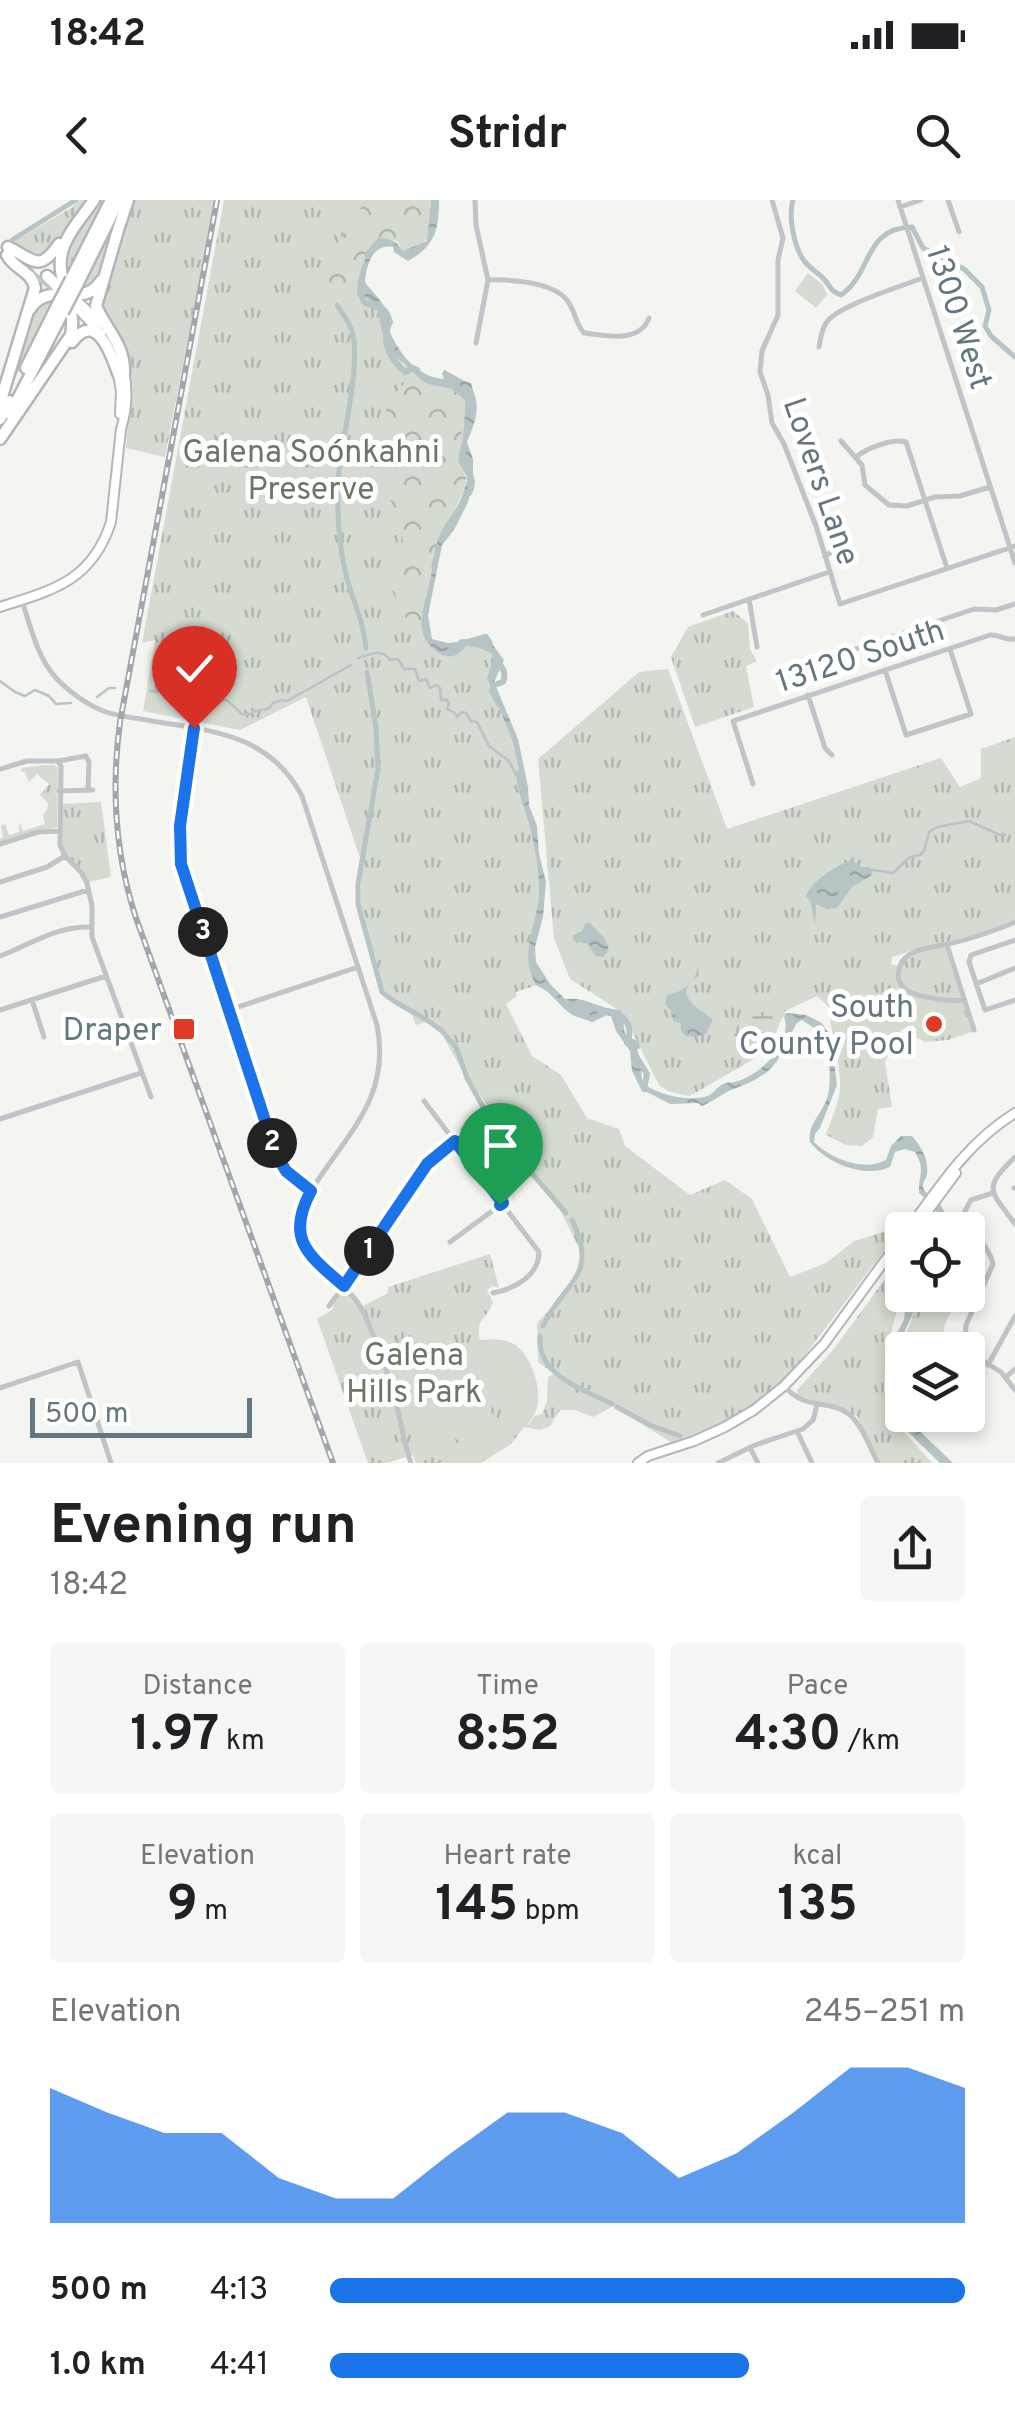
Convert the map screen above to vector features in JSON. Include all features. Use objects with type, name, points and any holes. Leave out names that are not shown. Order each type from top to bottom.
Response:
[{"type":"highway","points":[[0,436],[68,342],[72,315],[59,267],[62,248],[94,200]]},
{"type":"highway","points":[[4,250],[34,262],[46,260],[94,200]]},
{"type":"highway","points":[[0,418],[68,296],[110,200]]},
{"type":"highway","points":[[0,436],[118,200]]},
{"type":"highway","points":[[27,316],[38,299],[90,292],[100,284],[128,200]]},
{"type":"highway","points":[[118,230],[96,306],[120,346],[124,359],[121,373]]},
{"type":"highway","points":[[0,403],[34,290],[28,274],[4,250]]},
{"type":"highway","points":[[48,281],[68,296]]},
{"type":"highway","points":[[54,362],[79,334],[91,330],[102,338],[121,373]]},
{"type":"main road","points":[[0,607],[69,581],[86,567],[111,522],[122,429],[120,357],[97,318],[68,296]]},
{"type":"main road","points":[[924,1212],[979,1140],[1015,1116]]},
{"type":"main road","points":[[786,1388],[824,1344],[885,1260]]},
{"type":"main road","points":[[641,1462],[726,1432],[766,1407],[822,1355],[885,1269]]},
{"type":"street","points":[[475,200],[488,280],[476,343]]},
{"type":"street","name":"Lovers Lane","points":[[772,200],[783,238],[778,260],[779,302],[759,370],[772,422],[816,526],[840,604],[947,568]]},
{"type":"street","points":[[899,203],[921,200]]},
{"type":"street","points":[[948,200],[959,232]]},
{"type":"street","name":"1300 West","points":[[899,203],[1015,563]]},
{"type":"street","points":[[4,250],[48,281]]},
{"type":"street","points":[[4,250],[48,281]]},
{"type":"street","points":[[819,347],[825,324],[836,314],[923,278]]},
{"type":"street","points":[[488,280],[504,279],[551,288],[568,299],[577,325],[584,332],[632,336],[646,327],[650,318]]},
{"type":"street","points":[[856,457],[904,440],[947,568],[1012,546]]},
{"type":"street","points":[[841,441],[863,468],[866,485],[886,503],[902,507],[990,487]]},
{"type":"street","points":[[825,557],[848,541]]},
{"type":"street","points":[[703,615],[829,572]]},
{"type":"street","points":[[749,599],[756,647]]},
{"type":"street","points":[[22,600],[47,666],[81,698],[106,712],[194,728],[250,744],[278,761],[302,796],[378,1033],[380,1061],[378,1079],[365,1111],[311,1191],[299,1218],[301,1237],[314,1259],[344,1286],[367,1317],[394,1393],[411,1463]]},
{"type":"street","points":[[814,663],[974,609],[993,610],[1015,604]]},
{"type":"street","name":"13120 South","points":[[753,784],[732,720],[993,635],[1015,639]]},
{"type":"street","points":[[885,670],[906,735],[972,714],[950,649]]},
{"type":"street","points":[[808,696],[825,748],[832,755]]},
{"type":"street","points":[[194,728],[181,811],[179,852],[184,876],[276,1154],[286,1171],[311,1191]]},
{"type":"street","points":[[0,768],[27,761],[88,757],[91,790],[59,791]]},
{"type":"street","points":[[58,760],[59,831],[65,856],[81,872],[88,890],[92,937],[150,1097]]},
{"type":"street","points":[[0,844],[38,832],[59,831]]},
{"type":"street","points":[[0,882],[65,856]]},
{"type":"street","points":[[0,917],[88,890]]},
{"type":"street","points":[[964,1000],[907,990],[898,979],[900,965],[914,951],[946,945],[1015,922]]},
{"type":"street","points":[[0,956],[65,928],[91,927]]},
{"type":"street","points":[[1015,940],[971,955],[969,962],[985,1010],[1015,1000]]},
{"type":"street","points":[[946,945],[974,1030]]},
{"type":"street","points":[[229,1010],[358,967]]},
{"type":"street","points":[[976,984],[1015,968]]},
{"type":"street","points":[[0,1010],[106,976]]},
{"type":"street","points":[[32,1000],[44,1037]]},
{"type":"street","points":[[0,1119],[141,1073]]},
{"type":"street","points":[[424,1101],[535,1244],[540,1257],[523,1282],[493,1293]]},
{"type":"street","points":[[329,1306],[427,1164],[455,1141]]},
{"type":"street","points":[[1015,1157],[992,1185],[993,1194],[1015,1224]]},
{"type":"street","points":[[993,1194],[971,1200],[964,1214],[993,1259],[993,1269],[964,1334],[970,1352],[1006,1377],[1015,1390]]},
{"type":"street","points":[[450,1242],[503,1203]]},
{"type":"street","points":[[988,1364],[1015,1316]]},
{"type":"street","points":[[0,1388],[78,1362],[111,1463]]},
{"type":"street","points":[[1006,1377],[1015,1369]]},
{"type":"street","points":[[786,1388],[798,1399],[846,1412],[854,1419],[878,1463]]},
{"type":"street","points":[[718,1463],[797,1431],[813,1420],[817,1405]]},
{"type":"street","points":[[797,1431],[812,1463]]},
{"type":"street","points":[[750,1448],[758,1463]]},
{"type":"green space","points":[[80,200],[90,200],[48,256],[39,260],[13,245],[15,241]]},
{"type":"green space","points":[[98,200],[105,200],[65,280],[64,251]]},
{"type":"green space","points":[[131,200],[215,200],[165,457],[126,448],[130,385],[99,306]]},
{"type":"green space","points":[[224,200],[433,200],[392,242],[374,246],[362,295],[378,306],[403,364],[445,386],[463,390],[422,626],[434,647],[468,643],[491,650],[495,658],[491,691],[514,739],[540,876],[541,903],[530,960],[537,985],[516,992],[517,996],[506,1004],[532,1056],[561,1075],[587,1118],[619,1129],[625,1146],[690,1195],[725,1180],[752,1199],[790,1277],[826,1263],[854,1241],[885,1232],[885,1250],[792,1372],[753,1404],[714,1428],[672,1443],[613,1406],[593,1417],[575,1410],[560,1410],[550,1426],[540,1430],[524,1427],[511,1444],[481,1463],[416,1463],[413,1455],[387,1463],[368,1463],[317,1319],[333,1309],[343,1292],[359,1308],[388,1293],[388,1287],[490,1254],[499,1288],[487,1290],[493,1302],[480,1323],[480,1340],[509,1342],[528,1360],[538,1396],[535,1413],[527,1426],[542,1414],[548,1377],[554,1374],[538,1362],[537,1323],[576,1282],[581,1252],[558,1206],[461,1068],[441,1033],[426,1022],[416,1025],[411,1012],[385,994],[359,911],[362,864],[306,697],[240,730],[143,711],[155,640],[142,643]]},
{"type":"green space","points":[[363,200],[431,200],[428,238],[403,251],[392,239],[367,251],[358,285],[344,297],[307,283],[332,253]]},
{"type":"green space","points":[[123,202],[98,281],[92,288],[78,292]]},
{"type":"green space","points":[[808,273],[823,285],[827,295],[816,308],[795,291]]},
{"type":"green space","points":[[56,298],[8,392],[31,312],[41,301]]},
{"type":"green space","points":[[415,372],[429,383],[455,390],[465,401],[462,433],[467,467],[465,489],[436,546],[421,628],[407,620],[391,589],[406,551],[377,454],[388,401]]},
{"type":"green space","points":[[733,611],[748,623],[750,649],[757,661],[746,666],[754,707],[695,727],[671,657],[688,627]]},
{"type":"green space","points":[[668,669],[727,829],[941,758],[960,787],[981,778],[981,749],[1015,737],[1015,919],[892,957],[891,964],[898,966],[916,952],[945,947],[972,1032],[925,1042],[902,1029],[885,1062],[892,1107],[878,1109],[873,1137],[862,1146],[846,1145],[826,1135],[838,1100],[840,1078],[829,1007],[817,996],[785,1011],[768,1051],[690,1096],[659,1085],[623,1013],[570,979],[554,938],[538,759],[639,672]]},
{"type":"green space","points":[[21,768],[58,768],[57,827],[0,842],[1,826],[5,824],[9,835],[19,832],[19,822],[23,831],[45,824],[43,815],[48,803],[40,795],[49,784],[37,774],[29,782]]},
{"type":"green space","points":[[101,802],[111,877],[89,882],[64,849],[61,804]]},
{"type":"green space","name":"South County Pool","points":[[919,1000],[946,1008],[951,1016],[948,1035],[929,1041],[919,1029],[907,1004]]},
{"type":"green space","points":[[759,1001],[762,1003],[758,1012],[788,1013],[770,1022],[766,1018],[759,1020],[735,1041],[739,1024]]},
{"type":"green space","points":[[885,1279],[885,1312],[896,1312],[891,1332],[885,1332],[885,1432],[904,1432],[932,1463],[879,1463],[857,1416],[798,1395],[797,1390],[833,1350]]},
{"type":"green space","points":[[914,1312],[952,1312],[944,1332],[906,1332]]},
{"type":"green space","points":[[480,1342],[515,1350],[533,1382],[533,1412],[516,1431],[492,1394],[520,1379],[487,1383]]},
{"type":"green space","points":[[424,1377],[472,1389],[474,1395],[446,1435],[425,1429],[414,1415],[413,1396]]},
{"type":"green space","points":[[483,1404],[512,1433],[498,1444],[484,1447],[468,1445],[453,1437],[479,1405]]},
{"type":"water","points":[[431,200],[439,200],[436,229],[430,243],[408,261],[393,247],[380,248],[369,262],[365,282],[385,308],[389,329],[404,356],[435,378],[444,379],[444,370],[471,383],[476,398],[476,416],[467,442],[473,459],[473,483],[454,530],[442,545],[428,615],[432,639],[448,643],[461,639],[489,640],[504,660],[494,682],[518,739],[546,882],[536,962],[565,999],[619,1010],[626,1034],[639,1042],[644,1085],[673,1096],[707,1096],[723,1084],[756,1072],[779,1047],[788,1013],[806,1015],[822,1023],[831,1037],[837,1085],[814,1142],[838,1158],[868,1165],[886,1160],[891,1146],[901,1136],[912,1136],[927,1164],[924,1190],[944,1212],[936,1212],[919,1193],[921,1168],[915,1152],[895,1152],[890,1167],[858,1170],[836,1162],[810,1142],[811,1130],[829,1092],[829,1062],[827,1042],[802,1020],[777,1061],[759,1078],[702,1106],[670,1104],[641,1089],[632,1071],[630,1051],[611,1016],[577,1017],[537,986],[528,949],[539,899],[538,866],[518,787],[513,742],[487,678],[492,653],[466,646],[455,655],[445,656],[431,647],[422,629],[437,543],[466,484],[462,447],[465,401],[454,390],[423,381],[392,356],[381,328],[378,305],[362,293],[359,281],[365,253],[378,238],[393,241],[403,251],[427,241]]},
{"type":"water","points":[[851,860],[869,867],[872,875],[852,887],[837,908],[816,904],[815,926],[806,896],[809,890]]},
{"type":"water","points":[[586,923],[605,939],[609,950],[603,957],[596,956],[587,944],[573,940],[573,935],[582,931]]},
{"type":"water","points":[[689,984],[688,998],[713,1020],[706,1033],[695,1037],[681,1031],[681,1023],[674,1022],[665,1004],[667,995]]},
{"type":"water","points":[[905,1312],[913,1312],[905,1332],[897,1332]]},
{"type":"water","points":[[908,1432],[921,1432],[953,1463],[940,1463]]},
{"type":"waterway","points":[[12,240],[76,200]]},
{"type":"waterway","points":[[793,200],[792,223],[798,249],[805,262],[835,292],[841,295],[851,286],[876,243],[885,235],[912,227],[923,248],[964,269],[982,287],[989,310],[985,326],[1015,357]]},
{"type":"waterway","points":[[361,282],[364,302],[383,309],[388,316],[386,343],[391,355],[405,372],[417,370]]},
{"type":"waterway","points":[[337,305],[351,328],[354,346],[338,483],[339,529],[346,575],[366,648]]},
{"type":"waterway","points":[[464,446],[461,460],[472,480],[469,493]]},
{"type":"waterway","points":[[468,642],[486,637],[490,644]]},
{"type":"waterway","points":[[358,658],[380,653],[390,660],[398,659],[404,669],[415,669],[419,681],[426,679],[430,688],[440,688],[441,700],[449,704],[447,709],[457,717],[466,713],[471,721],[477,722],[489,746],[509,761],[516,775]]},
{"type":"waterway","points":[[497,660],[503,670],[503,682],[494,685],[492,691],[499,704]]},
{"type":"waterway","points":[[150,691],[164,692],[175,685],[181,692],[187,688],[189,697],[197,690],[227,700],[242,714],[251,714],[287,701],[351,665]]},
{"type":"waterway","points":[[367,672],[378,769],[358,904],[382,992],[444,1033]]},
{"type":"waterway","points":[[0,681],[25,696],[35,690],[56,704],[71,703]]},
{"type":"waterway","points":[[97,697],[115,688]]},
{"type":"waterway","points":[[873,870],[893,873],[910,857],[920,855],[929,832],[937,827],[969,821],[1005,835]]},
{"type":"waterway","points":[[579,1014],[592,1019],[608,1011]]},
{"type":"waterway","points":[[620,1015],[629,1027],[627,1043]]},
{"type":"waterway","points":[[447,1037],[456,1047],[467,1078],[493,1125],[566,1213]]},
{"type":"waterway","points":[[639,1061],[647,1074],[646,1089]]},
{"type":"waterway","points":[[543,1326],[580,1267],[580,1239],[572,1220]]},
{"type":"waterway","points":[[540,1336],[541,1350],[554,1371],[612,1404]]},
{"type":"waterway","points":[[617,1407],[680,1436]]},
{"type":"railway","points":[[217,200],[120,722],[117,821],[123,870],[136,918],[333,1463]]},
{"type":"place","name":"South County Pool","points":[[934,1024]]},
{"type":"place","name":"Draper","points":[[184,1029]]},
{"type":"route","points":[[194,728],[178,839],[181,864],[276,1154],[286,1171],[311,1191],[299,1218],[304,1244],[344,1286],[417,1177],[455,1141],[503,1203],[500,1205]]},
{"type":"park label","name":"Galena Soónkahni Preserve","points":[[311,470]]},
{"type":"park label","name":"Galena Hills Park","points":[[414,1372]]}]
